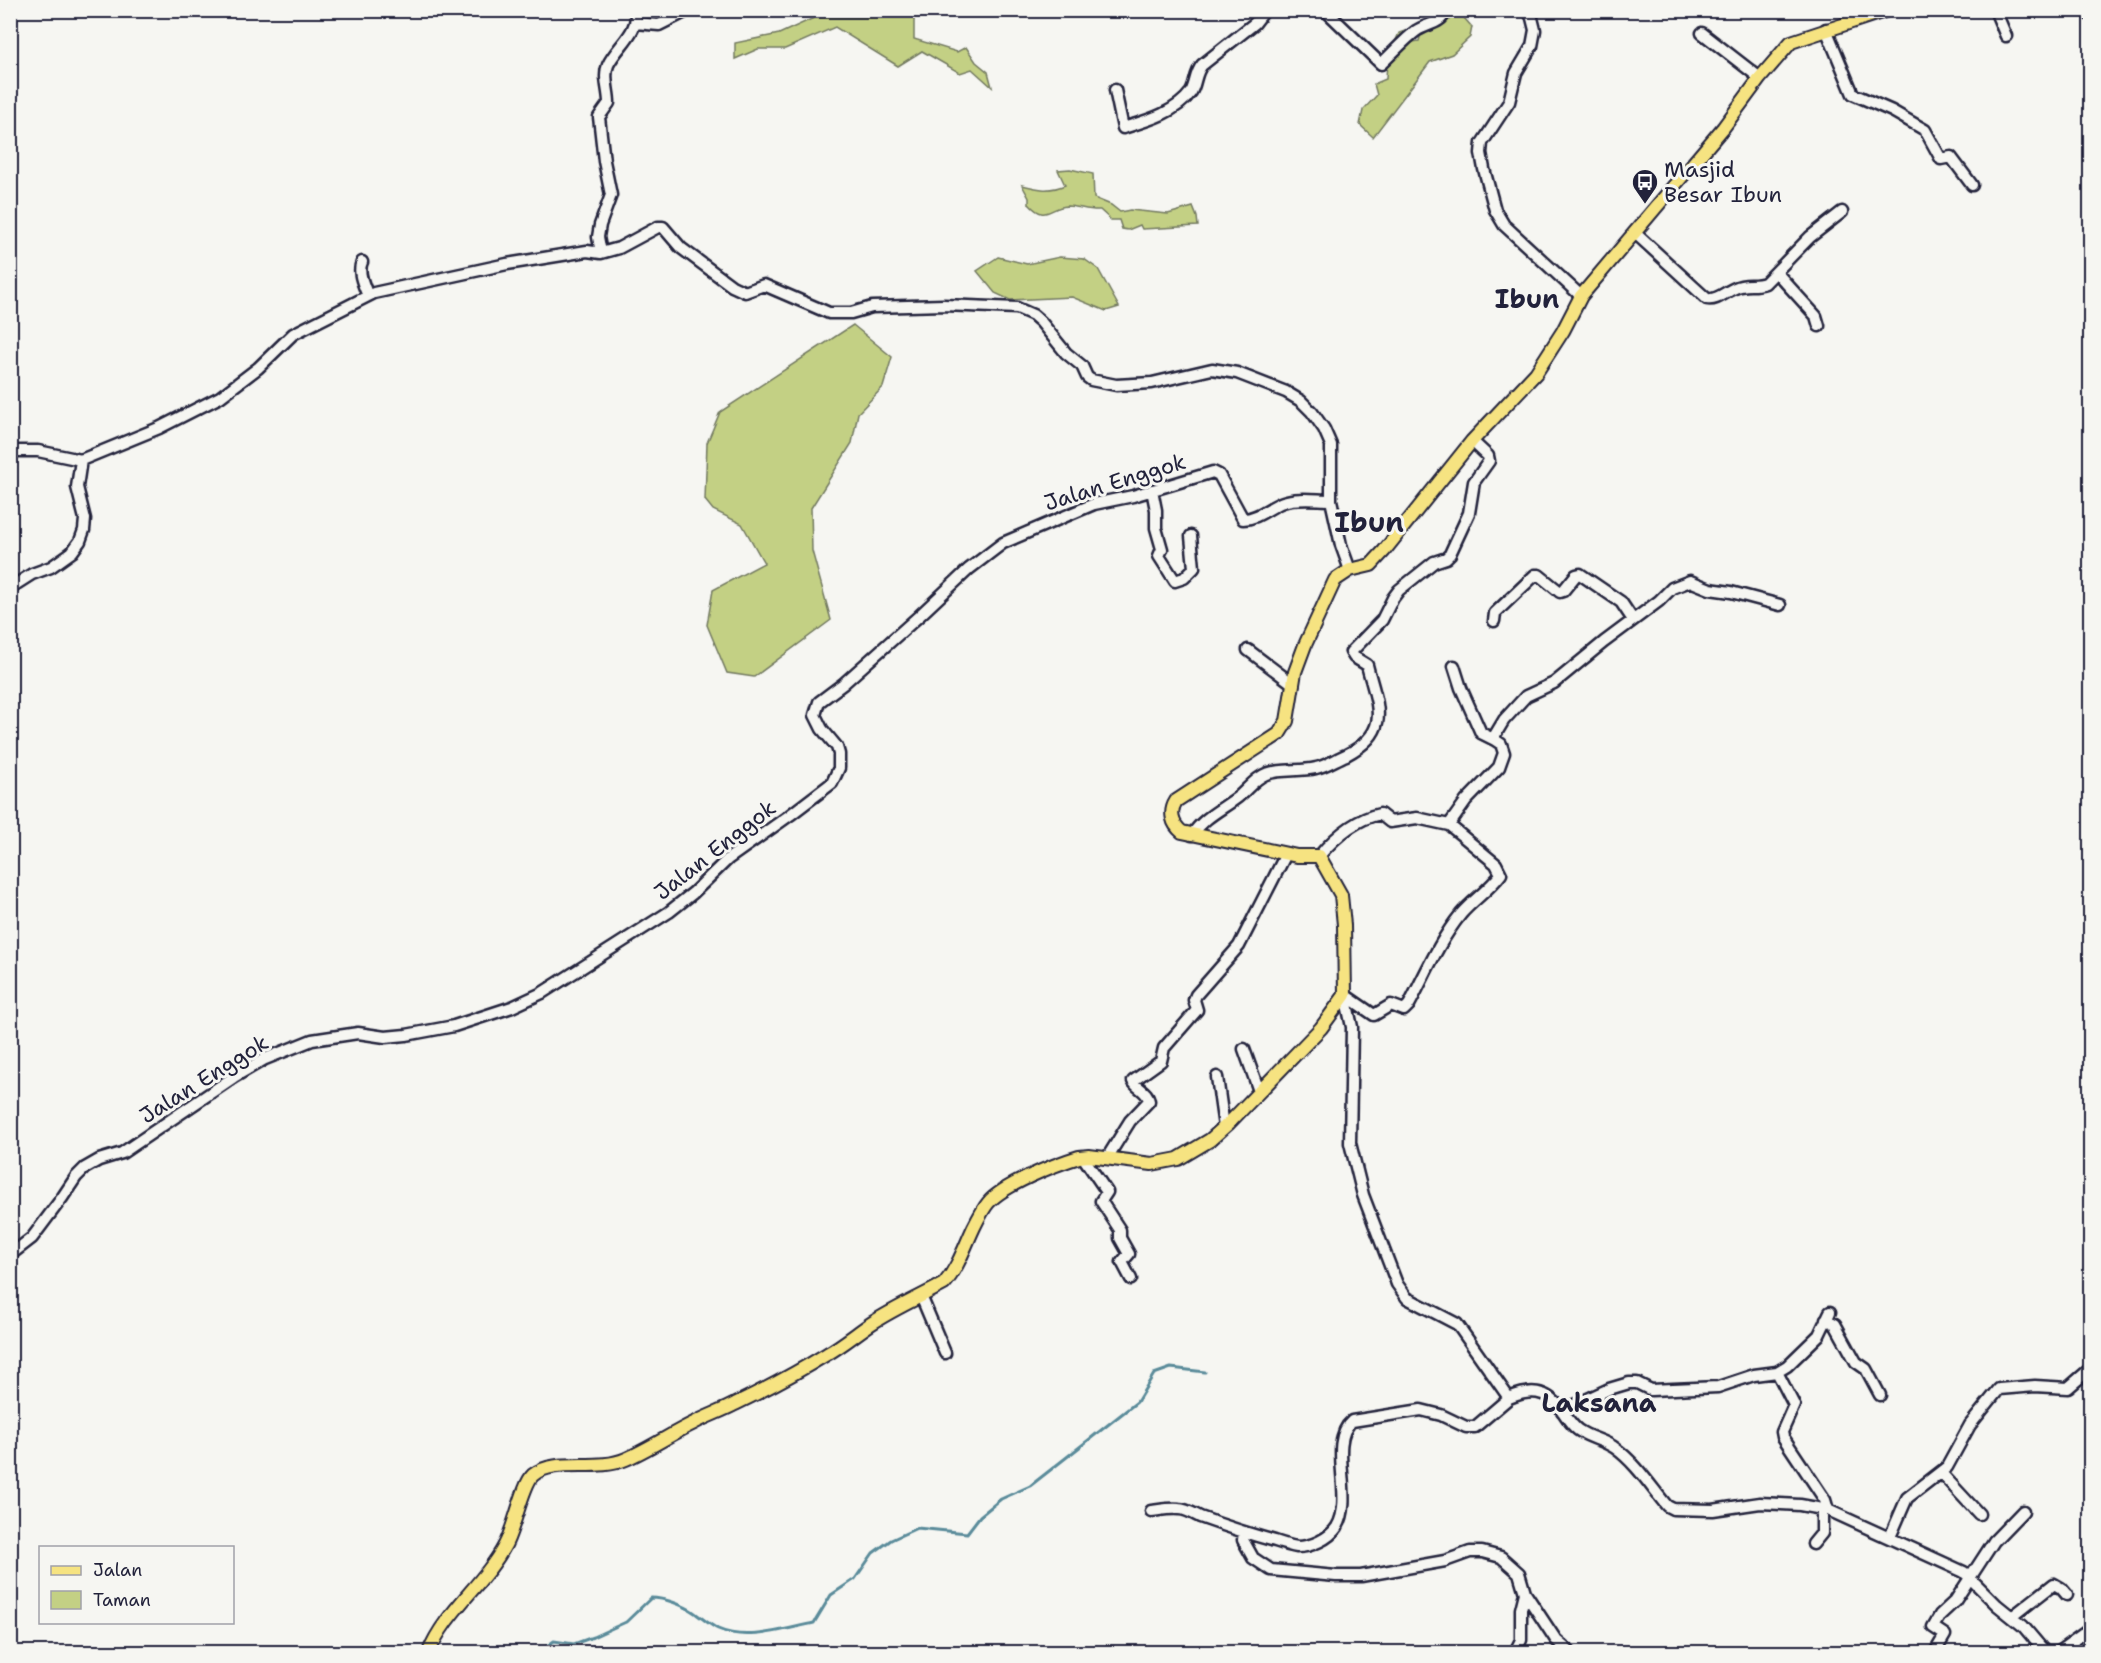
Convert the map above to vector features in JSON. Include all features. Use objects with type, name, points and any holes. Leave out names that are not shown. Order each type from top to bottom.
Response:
[{"type":"main road","points":[[429,1653],[462,1601],[489,1571],[500,1553],[515,1523],[525,1487],[531,1476],[542,1469],[562,1465],[584,1467],[608,1465],[625,1460],[694,1422],[736,1404],[829,1354],[874,1322],[944,1284],[951,1276],[989,1201],[1023,1180],[1067,1161],[1083,1157],[1162,1164],[1178,1159],[1196,1149],[1224,1127],[1321,1028],[1345,995],[1341,895],[1319,856],[1297,856],[1182,832],[1174,822],[1172,809],[1176,801],[1279,734],[1287,721],[1295,672],[1335,580],[1350,570],[1371,565],[1472,441],[1536,372],[1563,332],[1581,296],[1723,128],[1760,78],[1791,42],[1888,10]]},
{"type":"street","points":[[601,253],[598,237],[600,225],[612,195],[604,161],[599,117],[609,103],[605,75],[607,66],[635,23],[635,10]]},
{"type":"street","points":[[635,23],[659,25],[689,10]]},
{"type":"street","points":[[1115,90],[1123,128],[1168,111],[1191,92],[1198,70],[1255,23],[1265,10]]},
{"type":"street","points":[[1325,10],[1381,64],[1418,29],[1432,25],[1443,18],[1447,10]]},
{"type":"street","points":[[1528,10],[1535,30],[1532,46],[1516,73],[1509,102],[1482,143],[1482,161],[1491,197],[1504,225],[1581,296]]},
{"type":"street","points":[[1995,10],[2006,36]]},
{"type":"street","points":[[2087,10],[2091,15]]},
{"type":"street","points":[[1826,29],[1853,94],[1892,111],[1925,130],[1940,158],[1951,157],[1972,185]]},
{"type":"street","points":[[1702,33],[1760,78]]},
{"type":"street","points":[[1635,233],[1683,278],[1710,300],[1714,300],[1744,285],[1761,285],[1810,237],[1842,212]]},
{"type":"street","points":[[10,451],[38,451],[81,460],[159,428],[220,397],[258,368],[293,334],[368,296],[507,264],[587,251],[601,253],[619,248],[658,227],[663,227],[681,248],[732,286],[745,292],[764,285],[829,313],[877,307],[944,305],[1017,308],[1034,315],[1066,353],[1082,366],[1091,380],[1128,385],[1152,383],[1212,369],[1237,373],[1286,392],[1301,401],[1312,412],[1324,429],[1331,445],[1331,500],[1341,545],[1350,570]]},
{"type":"street","points":[[362,262],[361,273],[368,296]]},
{"type":"street","points":[[1776,272],[1816,316],[1819,326]]},
{"type":"street","points":[[1192,835],[1207,818],[1265,774],[1317,768],[1361,746],[1370,737],[1378,717],[1379,707],[1367,665],[1351,652],[1382,620],[1399,590],[1434,561],[1446,558],[1453,550],[1468,513],[1474,482],[1489,461],[1488,456],[1472,441]]},
{"type":"street","points":[[10,588],[32,574],[51,567],[72,552],[80,541],[86,519],[77,487],[81,460]]},
{"type":"street","name":"Jalan Enggok","points":[[10,1255],[32,1238],[85,1168],[122,1152],[234,1077],[265,1059],[312,1040],[358,1033],[385,1036],[406,1035],[454,1026],[512,1007],[542,993],[669,912],[693,893],[728,859],[832,783],[839,768],[839,754],[837,747],[822,729],[815,715],[819,702],[843,684],[986,554],[1022,534],[1094,504],[1217,472],[1243,519],[1255,517],[1287,501],[1331,500]]},
{"type":"street","points":[[1152,490],[1156,528],[1162,549],[1159,556],[1175,581],[1184,578],[1194,568],[1191,536]]},
{"type":"street","points":[[1494,621],[1496,613],[1535,575],[1539,575],[1560,592],[1576,575],[1580,574],[1622,602],[1633,620]]},
{"type":"street","points":[[1495,740],[1495,735],[1504,720],[1526,696],[1554,683],[1659,601],[1672,588],[1690,581],[1710,589],[1780,605]]},
{"type":"street","points":[[1248,650],[1293,684]]},
{"type":"street","points":[[1449,825],[1466,801],[1499,767],[1504,753],[1503,747],[1495,740],[1481,733],[1454,666]]},
{"type":"street","points":[[1319,856],[1332,840],[1348,828],[1380,814],[1389,822],[1417,818],[1449,825],[1496,864],[1501,874],[1492,886],[1460,915],[1443,940],[1409,1005],[1404,1010],[1391,1005],[1374,1015],[1345,995]]},
{"type":"street","points":[[1107,1158],[1130,1121],[1149,1101],[1144,1090],[1133,1081],[1161,1061],[1164,1048],[1197,1010],[1194,1000],[1196,995],[1239,945],[1286,854]]},
{"type":"street","points":[[1345,995],[1352,1027],[1350,1143],[1363,1195],[1396,1284],[1402,1294],[1413,1302],[1457,1324],[1509,1398]]},
{"type":"street","points":[[1244,1049],[1259,1090]]},
{"type":"street","points":[[1217,1077],[1224,1127]]},
{"type":"street","points":[[1083,1157],[1107,1192],[1101,1201],[1120,1230],[1120,1238],[1129,1254],[1122,1262],[1131,1279]]},
{"type":"street","points":[[921,1296],[945,1353]]},
{"type":"street","points":[[1562,1411],[1609,1389],[1629,1383],[1637,1383],[1651,1390],[1718,1387],[1754,1375],[1777,1372],[1787,1366],[1819,1335],[1828,1316],[1856,1362],[1866,1369],[1880,1395]]},
{"type":"street","points":[[1890,1538],[1907,1498],[1924,1483],[1941,1473],[1970,1425],[1999,1389],[2035,1386],[2068,1388],[2091,1369]]},
{"type":"street","points":[[1777,1372],[1794,1405],[1782,1432],[1783,1437],[1825,1500],[1822,1533],[1813,1544]]},
{"type":"street","points":[[1151,1511],[1179,1509],[1244,1532],[1297,1547],[1325,1539],[1340,1522],[1344,1506],[1343,1436],[1352,1422],[1421,1410],[1441,1415],[1466,1427],[1475,1427],[1509,1398],[1524,1392],[1544,1395],[1552,1399],[1567,1420],[1578,1430],[1613,1447],[1623,1455],[1667,1506],[1673,1509],[1713,1510],[1760,1503],[1800,1505],[1825,1510],[1890,1538],[1970,1577],[2023,1626],[2045,1653]]},
{"type":"street","points":[[1941,1473],[1979,1515]]},
{"type":"street","points":[[1935,1653],[1945,1635],[1934,1627],[1935,1623],[1955,1601],[1994,1541],[2023,1511]]},
{"type":"street","points":[[1244,1532],[1243,1540],[1253,1558],[1271,1570],[1361,1576],[1444,1561],[1470,1552],[1482,1552],[1501,1557],[1519,1573],[1525,1593],[1556,1640],[1570,1653]]},
{"type":"street","points":[[2012,1617],[2054,1584],[2067,1595]]},
{"type":"street","points":[[1515,1653],[1521,1640],[1521,1609],[1525,1593]]},
{"type":"street","points":[[2058,1653],[2091,1629]]},
{"type":"green space","points":[[829,11],[921,11],[914,18],[914,39],[957,52],[966,47],[976,62],[988,72],[992,87],[972,69],[960,73],[922,51],[898,66],[835,27],[785,49],[758,49],[735,59],[735,43],[779,34]]},
{"type":"green space","points":[[1450,11],[1458,11],[1472,27],[1470,37],[1452,54],[1430,62],[1373,137],[1360,125],[1363,110],[1377,95],[1374,84],[1386,79],[1387,60],[1399,33],[1405,31],[1412,42],[1419,41],[1423,26]]},
{"type":"green space","points":[[1070,169],[1093,174],[1094,198],[1111,205],[1120,212],[1130,210],[1168,214],[1193,207],[1198,226],[1142,229],[1140,225],[1128,230],[1122,229],[1119,220],[1111,220],[1100,210],[1067,206],[1044,213],[1035,210],[1029,204],[1029,198],[1022,185],[1054,189],[1065,185],[1058,170]]},
{"type":"green space","points":[[998,257],[1027,264],[1060,257],[1084,259],[1098,269],[1119,307],[1106,311],[1072,297],[1010,300],[995,293],[977,271]]},
{"type":"green space","points":[[853,325],[892,357],[883,387],[858,413],[852,443],[811,508],[812,551],[831,620],[754,677],[727,673],[707,625],[713,590],[764,563],[742,524],[713,510],[705,500],[707,443],[720,412]]},
{"type":"waterway","points":[[539,1652],[554,1641],[574,1644],[626,1622],[651,1598],[680,1605],[718,1629],[729,1633],[766,1633],[814,1623],[831,1595],[855,1579],[873,1553],[891,1540],[917,1528],[967,1533],[980,1516],[1001,1499],[1030,1486],[1137,1402],[1154,1374],[1171,1368],[1205,1372]]},
{"type":"place","name":"Masjid Besar Ibun","points":[[1645,205]]},
{"type":"district","name":"Ibun","points":[[1527,298]]},
{"type":"district","name":"Ibun","points":[[1369,522]]},
{"type":"district","name":"Laksana","points":[[1599,1402]]}]
